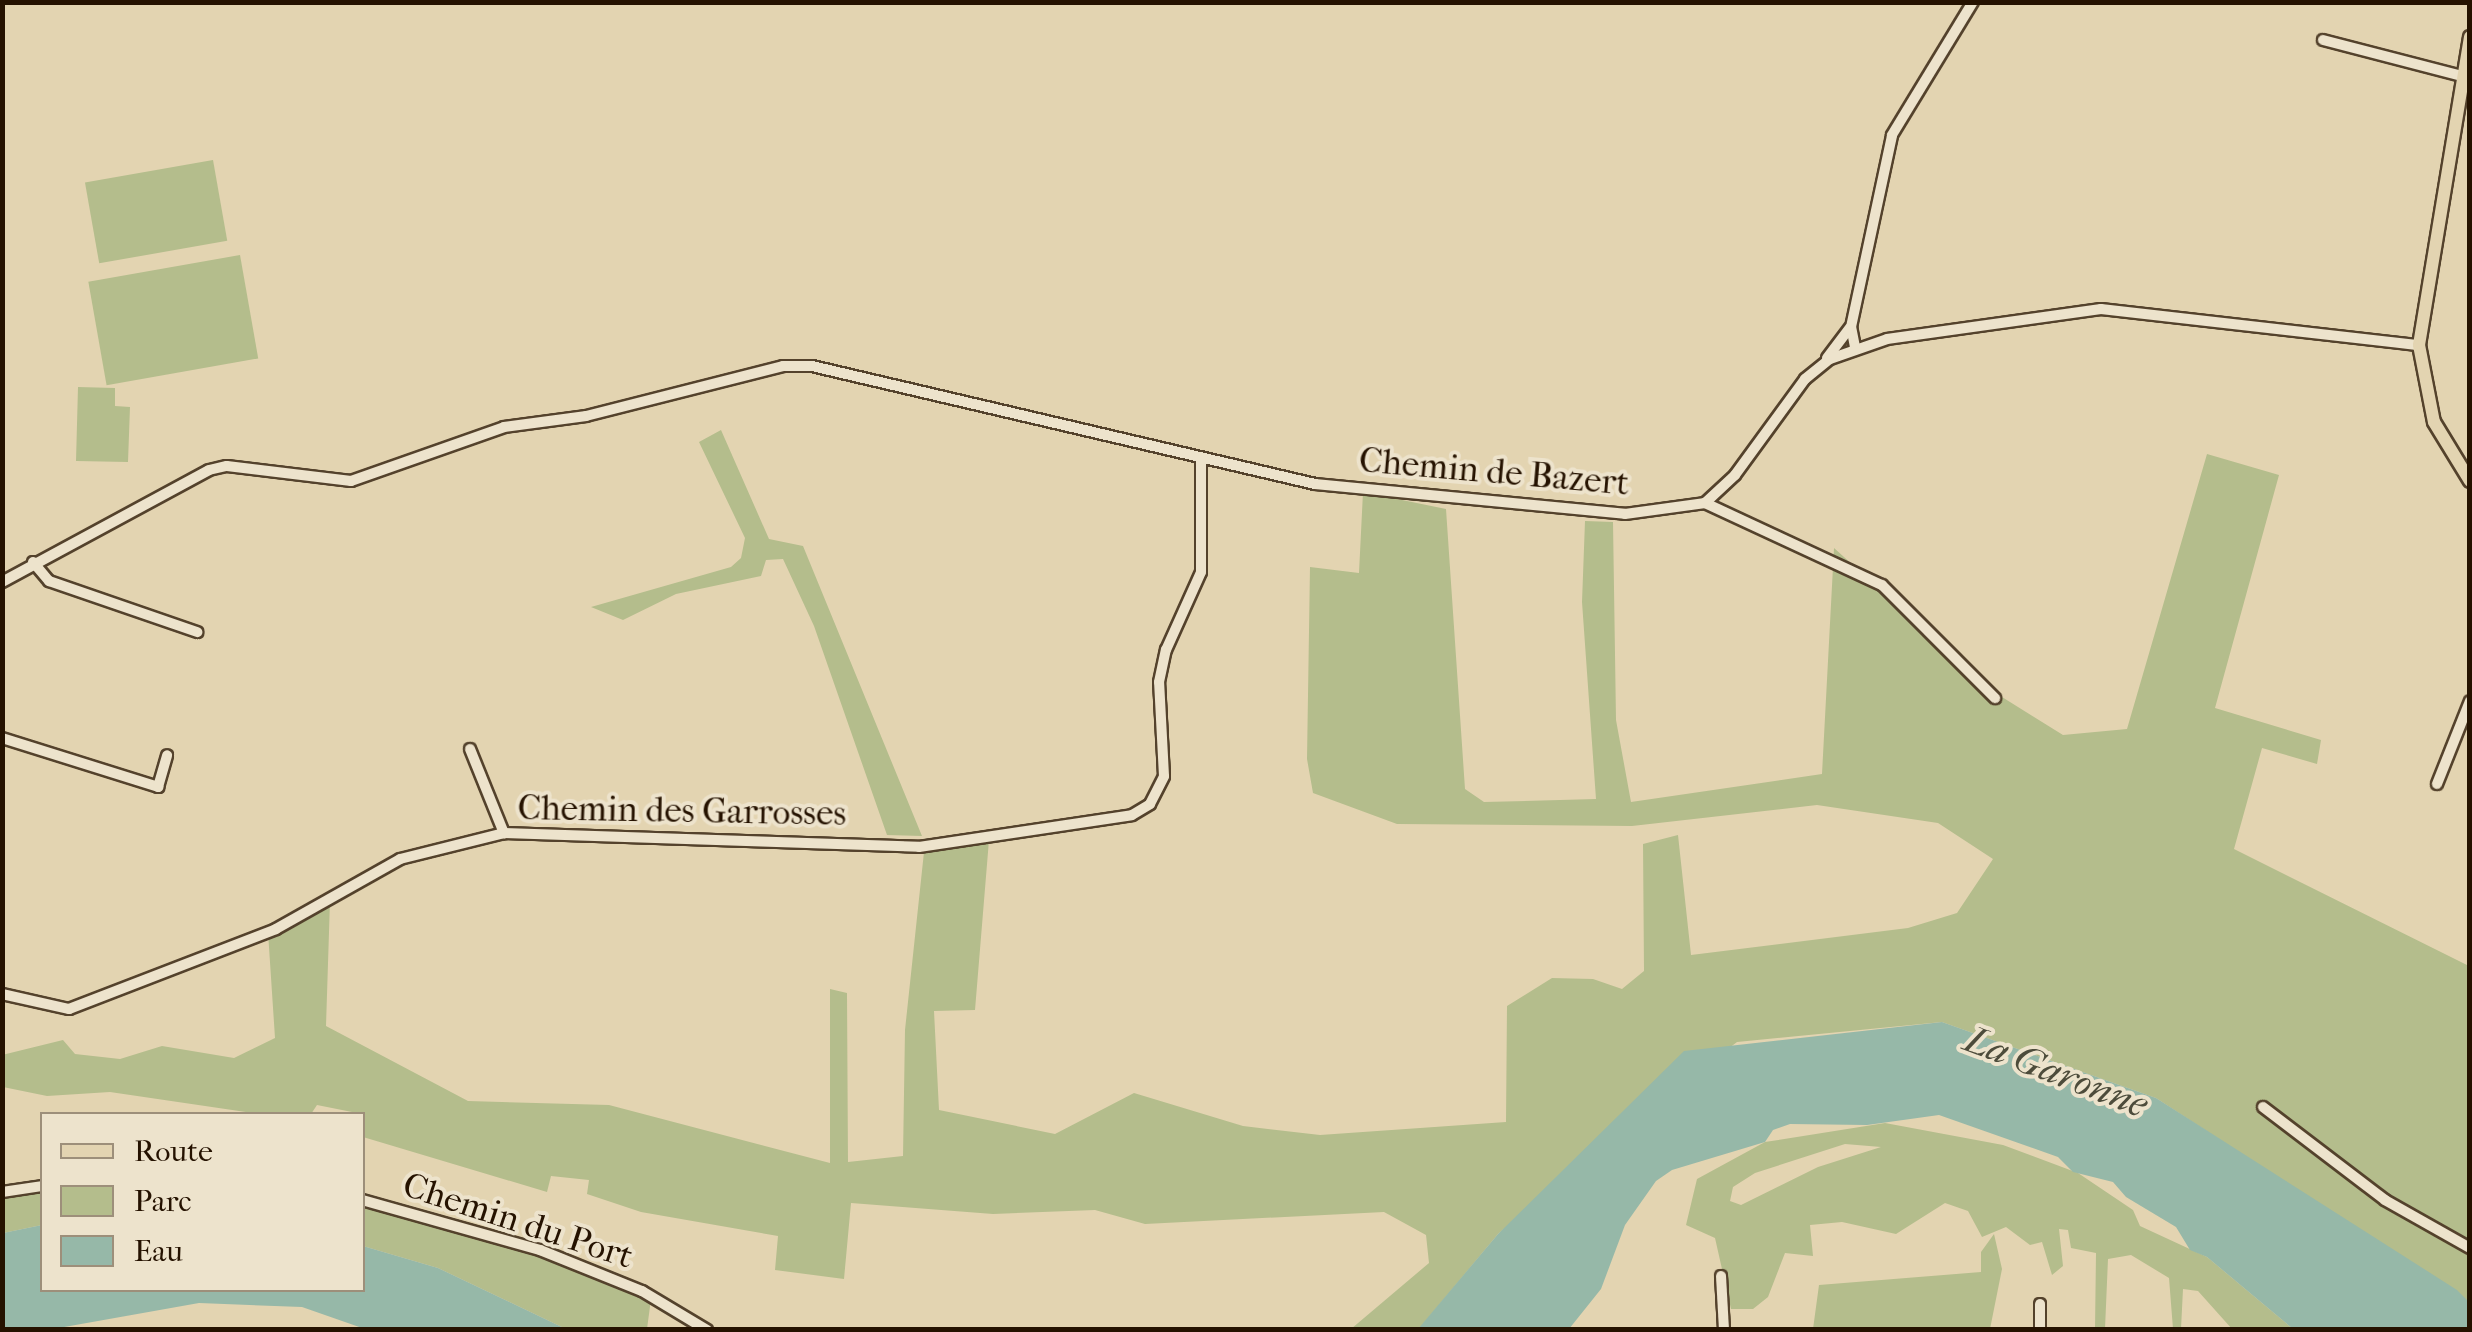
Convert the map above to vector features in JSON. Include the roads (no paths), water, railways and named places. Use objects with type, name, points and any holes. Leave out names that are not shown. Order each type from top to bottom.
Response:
[{"type":"main road","points":[[2470,37],[2420,345],[2434,422],[2470,480]]},
{"type":"street","points":[[1855,347],[1851,327],[1892,136],[1973,2]]},
{"type":"street","points":[[2322,40],[2462,76]]},
{"type":"street","points":[[1825,363],[1855,347],[1940,328],[2101,309],[2420,345]]},
{"type":"street","points":[[1851,327],[1825,363],[1781,405],[1735,475],[1705,502],[1882,585],[1995,698]]},
{"type":"street","name":"Chemin de Bazert","points":[[4,578],[209,470],[227,466],[351,482],[504,428],[586,416],[684,388],[783,366],[812,366],[1315,484],[1570,513],[1625,514],[1705,502]]},
{"type":"street","name":"Chemin des Garrosses","points":[[2,994],[69,1010],[276,928],[400,860],[504,833],[919,847],[1103,823],[1132,815],[1160,791],[1159,682],[1166,650],[1202,572],[1201,460]]},
{"type":"street","points":[[33,562],[50,581],[197,632]]},
{"type":"street","points":[[2437,784],[2470,702]]},
{"type":"street","points":[[2,738],[158,787],[167,755]]},
{"type":"street","points":[[470,749],[504,833]]},
{"type":"street","points":[[2263,1107],[2385,1200],[2470,1248]]},
{"type":"street","points":[[2,1192],[40,1186]]},
{"type":"street","name":"Chemin du Port","points":[[365,1201],[540,1250],[642,1291],[707,1330]]},
{"type":"street","points":[[1721,1276],[1724,1330]]},
{"type":"street","points":[[2040,1304],[2040,1330]]},
{"type":"water","name":"La Garonne","points":[[1942,1022],[2156,1098],[2457,1290],[2469,1302],[2469,1329],[2293,1329],[2207,1257],[2190,1250],[2176,1227],[2126,1197],[2113,1182],[2073,1172],[2058,1157],[1939,1115],[1867,1125],[1790,1124],[1773,1130],[1765,1142],[1672,1170],[1656,1181],[1625,1225],[1601,1289],[1569,1329],[1418,1329],[1498,1234],[1684,1051]]},
{"type":"water","points":[[40,1225],[40,1292],[365,1292],[365,1247],[438,1268],[566,1329],[365,1329],[302,1307],[199,1303],[53,1329],[3,1329],[3,1233]]}]
